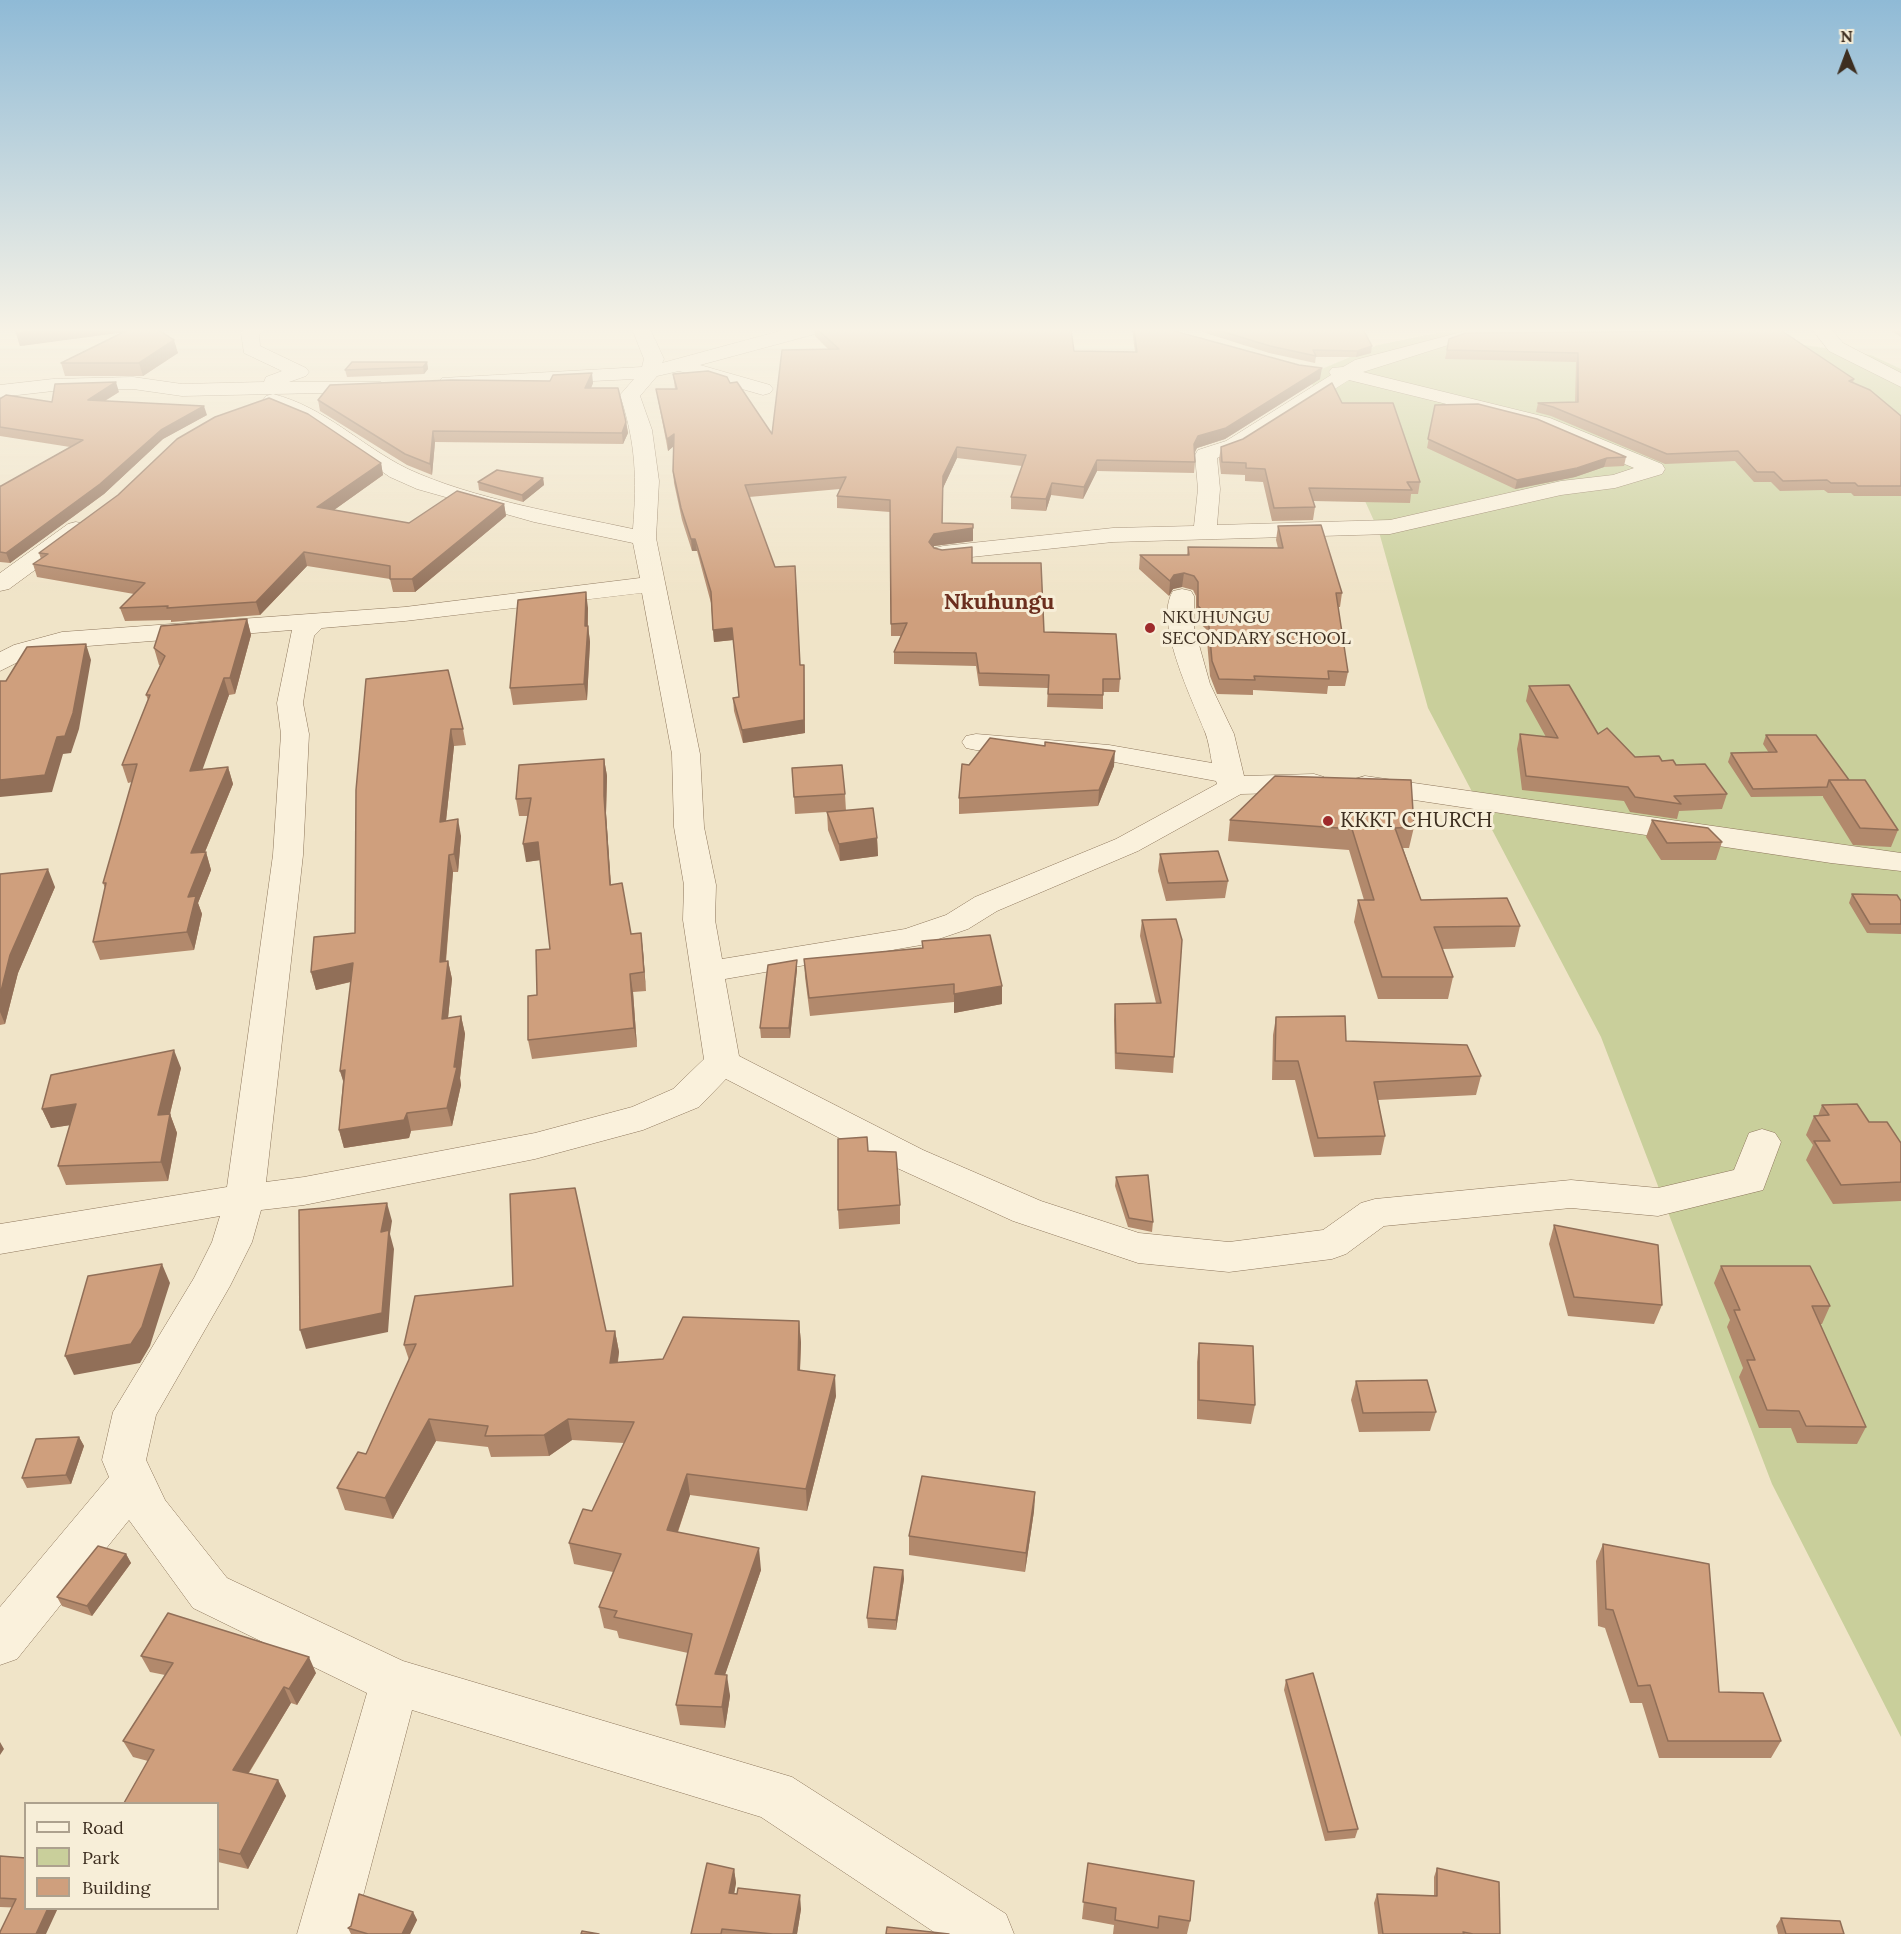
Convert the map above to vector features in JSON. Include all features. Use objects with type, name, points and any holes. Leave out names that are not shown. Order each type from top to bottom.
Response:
[{"type":"street","points":[[317,419],[398,472],[425,484],[543,517],[644,537]]},
{"type":"street","points":[[638,419],[642,430],[648,481],[644,537],[686,754],[689,827],[700,885],[699,920],[722,1062]]},
{"type":"street","points":[[1205,531],[1209,489],[1206,455],[1233,445],[1275,419]]},
{"type":"street","points":[[943,553],[1113,535],[1390,527],[1561,488],[1615,481],[1654,470],[1532,419]]},
{"type":"street","points":[[0,584],[96,514]]},
{"type":"street","points":[[0,663],[23,650],[62,639],[405,614],[653,584]]},
{"type":"street","points":[[1182,596],[1181,627],[1197,684],[1220,734],[1231,781]]},
{"type":"street","points":[[315,621],[302,634],[290,703],[295,741],[291,771],[288,855],[245,1198],[232,1242],[215,1278],[135,1412],[124,1460],[150,1514],[210,1593],[395,1682],[774,1795],[986,1934]]},
{"type":"street","points":[[976,742],[1109,753],[1231,781],[1393,787],[1831,855],[1901,862]]},
{"type":"street","points":[[709,972],[763,961],[910,938],[957,922],[986,904],[1127,846],[1231,781]]},
{"type":"street","points":[[0,1239],[245,1198],[304,1191],[535,1146],[644,1117],[686,1098],[722,1062]]},
{"type":"street","points":[[722,1062],[910,1159],[1027,1211],[1138,1248],[1229,1257],[1332,1244],[1375,1213],[1571,1194],[1658,1202],[1750,1180],[1762,1142]]},
{"type":"street","points":[[0,1643],[134,1480]]},
{"type":"street","points":[[325,1934],[395,1682]]},
{"type":"green space","points":[[1328,419],[1901,419],[1901,1737],[1772,1484],[1601,1037],[1428,708],[1379,532]]},
{"type":"building","points":[[0,419],[180,419],[161,430],[100,484],[6,553],[0,552],[0,486],[83,440],[0,427]]},
{"type":"building","points":[[211,419],[316,419],[381,463],[317,507],[409,523],[457,491],[504,504],[412,579],[390,579],[390,566],[304,552],[256,602],[167,608],[168,606],[120,608],[145,583],[33,564],[48,554],[39,553],[118,495],[177,439]]},
{"type":"building","points":[[349,419],[625,419],[626,422],[622,433],[433,431],[430,464],[405,454]]},
{"type":"building","points":[[663,419],[762,419],[772,434],[774,419],[1240,419],[1226,428],[1198,436],[1194,444],[1195,462],[1097,460],[1084,487],[1052,483],[1046,499],[1011,497],[1026,455],[957,447],[943,476],[942,523],[973,524],[973,528],[934,534],[929,542],[934,548],[942,550],[972,547],[972,563],[1041,563],[1044,632],[1116,634],[1120,679],[1103,679],[1103,695],[1048,694],[1049,675],[979,673],[976,653],[894,652],[907,623],[891,624],[890,500],[837,496],[846,477],[745,485],[775,567],[795,566],[800,665],[804,665],[804,720],[742,730],[733,698],[739,697],[732,628],[713,630],[711,592],[695,539],[691,539],[681,508],[673,471],[674,434],[667,439]]},
{"type":"building","points":[[1274,419],[1399,419],[1420,482],[1407,482],[1412,490],[1309,488],[1315,507],[1274,508],[1265,469],[1246,468],[1246,463],[1222,462],[1221,447],[1243,439]]},
{"type":"building","points":[[1432,419],[1538,419],[1626,457],[1607,458],[1577,468],[1517,480],[1428,439]]},
{"type":"building","points":[[1583,419],[1901,419],[1901,486],[1858,486],[1855,483],[1831,483],[1827,480],[1783,481],[1774,472],[1757,472],[1738,451],[1667,454]]},
{"type":"building","points":[[497,470],[543,478],[522,495],[478,482]]},
{"type":"building","points":[[1321,525],[1342,593],[1336,593],[1348,672],[1328,671],[1329,679],[1254,676],[1255,680],[1219,679],[1212,661],[1208,615],[1198,606],[1198,582],[1194,576],[1184,573],[1174,575],[1170,581],[1140,555],[1189,555],[1188,547],[1283,548],[1278,526]]},
{"type":"building","points":[[586,592],[585,626],[588,626],[584,684],[510,688],[518,600]]},
{"type":"building","points":[[247,619],[230,678],[224,678],[190,771],[228,767],[191,853],[206,852],[188,897],[196,896],[187,932],[93,942],[106,883],[103,883],[137,764],[122,765],[150,695],[146,695],[165,656],[154,648],[161,626]]},
{"type":"building","points":[[86,644],[73,713],[65,736],[57,737],[45,775],[0,780],[0,681],[6,681],[27,647]]},
{"type":"building","points":[[448,670],[463,729],[451,729],[440,822],[458,819],[454,854],[449,855],[440,962],[448,961],[442,1019],[461,1016],[454,1067],[457,1067],[447,1108],[407,1113],[404,1120],[339,1130],[345,1070],[340,1071],[353,963],[311,972],[314,937],[355,933],[356,790],[366,679]]},
{"type":"building","points":[[1569,685],[1598,734],[1607,728],[1635,757],[1659,756],[1662,761],[1673,760],[1676,765],[1705,764],[1727,794],[1674,796],[1681,804],[1635,797],[1628,787],[1526,776],[1520,734],[1558,738],[1529,686]]},
{"type":"building","points":[[1766,735],[1816,735],[1849,780],[1829,780],[1827,787],[1753,789],[1731,753],[1777,752]]},
{"type":"building","points":[[990,738],[1045,746],[1045,742],[1115,751],[1099,790],[959,798],[962,764],[969,765]]},
{"type":"building","points":[[604,759],[610,885],[622,883],[631,934],[641,933],[644,972],[630,974],[634,1028],[528,1040],[528,996],[537,995],[536,950],[550,949],[538,842],[523,844],[531,798],[516,799],[519,765]]},
{"type":"building","points":[[842,765],[845,794],[794,797],[792,768]]},
{"type":"building","points":[[1275,776],[1411,780],[1414,827],[1395,828],[1421,900],[1507,898],[1520,926],[1434,927],[1453,977],[1382,977],[1358,900],[1374,900],[1352,829],[1230,820]]},
{"type":"building","points":[[1829,780],[1865,780],[1898,830],[1860,828]]},
{"type":"building","points":[[873,808],[877,838],[839,844],[827,812]]},
{"type":"building","points":[[1652,820],[1708,828],[1722,842],[1667,843]]},
{"type":"building","points":[[1218,851],[1228,881],[1168,883],[1160,854]]},
{"type":"building","points":[[48,869],[10,955],[0,995],[0,874]]},
{"type":"building","points":[[1852,894],[1897,895],[1901,901],[1901,924],[1870,924]]},
{"type":"building","points":[[1176,919],[1182,940],[1174,1057],[1116,1053],[1115,1004],[1161,1003],[1142,920]]},
{"type":"building","points":[[990,935],[1002,986],[954,994],[954,984],[809,998],[804,959],[923,948],[922,941]]},
{"type":"building","points":[[797,960],[789,1028],[760,1028],[768,965]]},
{"type":"building","points":[[1345,1016],[1346,1041],[1467,1045],[1481,1076],[1374,1082],[1385,1136],[1318,1138],[1298,1061],[1275,1061],[1276,1017]]},
{"type":"building","points":[[174,1050],[158,1115],[170,1114],[161,1162],[58,1166],[76,1104],[42,1109],[51,1075]]},
{"type":"building","points":[[1857,1104],[1869,1122],[1887,1122],[1901,1143],[1901,1182],[1841,1185],[1814,1141],[1830,1141],[1814,1116],[1829,1115],[1822,1105]]},
{"type":"building","points":[[867,1137],[868,1151],[896,1152],[900,1205],[838,1210],[838,1139]]},
{"type":"building","points":[[1148,1175],[1153,1222],[1129,1218],[1116,1177]]},
{"type":"building","points":[[575,1188],[606,1331],[615,1331],[610,1363],[663,1359],[683,1317],[799,1321],[798,1370],[835,1375],[806,1489],[687,1474],[667,1530],[759,1548],[715,1674],[727,1675],[722,1707],[676,1705],[692,1634],[614,1617],[617,1611],[599,1607],[621,1554],[569,1543],[583,1509],[592,1511],[634,1422],[568,1419],[544,1435],[485,1436],[488,1426],[429,1419],[385,1498],[337,1488],[358,1452],[366,1454],[416,1344],[404,1345],[415,1296],[513,1286],[510,1194]]},
{"type":"building","points":[[387,1203],[381,1232],[389,1230],[382,1313],[300,1330],[299,1210]]},
{"type":"building","points":[[1554,1225],[1658,1245],[1662,1305],[1574,1297]]},
{"type":"building","points":[[162,1264],[142,1327],[131,1344],[65,1356],[88,1276]]},
{"type":"building","points":[[1721,1266],[1810,1266],[1830,1306],[1812,1306],[1866,1427],[1806,1426],[1799,1411],[1767,1410],[1747,1360],[1755,1360],[1734,1310],[1740,1310]]},
{"type":"building","points":[[1199,1343],[1253,1346],[1255,1405],[1199,1400]]},
{"type":"building","points":[[1427,1380],[1436,1412],[1363,1413],[1356,1381]]},
{"type":"building","points":[[79,1437],[66,1475],[22,1478],[36,1439]]},
{"type":"building","points":[[922,1476],[1035,1492],[1026,1553],[909,1536]]},
{"type":"building","points":[[1603,1544],[1709,1564],[1719,1692],[1763,1693],[1781,1741],[1668,1741],[1650,1685],[1638,1686],[1613,1610],[1606,1609]]},
{"type":"building","points":[[98,1546],[126,1554],[87,1606],[57,1597]]},
{"type":"building","points":[[874,1567],[903,1570],[896,1620],[867,1618]]},
{"type":"building","points":[[168,1613],[309,1657],[289,1689],[284,1687],[233,1770],[278,1780],[240,1854],[219,1849],[219,1802],[125,1802],[154,1750],[123,1741],[173,1663],[141,1656]]},
{"type":"building","points":[[1313,1673],[1358,1829],[1328,1832],[1286,1680]]},
{"type":"building","points":[[0,1856],[24,1858],[24,1910],[47,1910],[36,1934],[0,1934],[16,1899],[0,1898]]},
{"type":"building","points":[[707,1863],[734,1869],[729,1893],[737,1894],[738,1888],[800,1895],[793,1934],[722,1929],[721,1934],[691,1934]]},
{"type":"building","points":[[1088,1863],[1194,1881],[1190,1921],[1159,1916],[1158,1928],[1115,1920],[1116,1908],[1083,1902]]},
{"type":"building","points":[[1437,1868],[1499,1882],[1500,1934],[1463,1932],[1464,1934],[1383,1934],[1377,1894],[1437,1896]]},
{"type":"building","points":[[359,1894],[413,1912],[402,1934],[368,1934],[348,1928],[351,1926]]},
{"type":"building","points":[[1781,1918],[1840,1921],[1844,1934],[1786,1934]]},
{"type":"building","points":[[887,1927],[949,1934],[886,1934]]},
{"type":"building","points":[[582,1931],[599,1934],[581,1934]]},
{"type":"place","name":"NKUHUNGU SECONDARY SCHOOL","points":[[1150,628]]},
{"type":"place","name":"KKKT CHURCH","points":[[1328,821]]},
{"type":"district","name":"Nkuhungu","points":[[999,603]]}]
